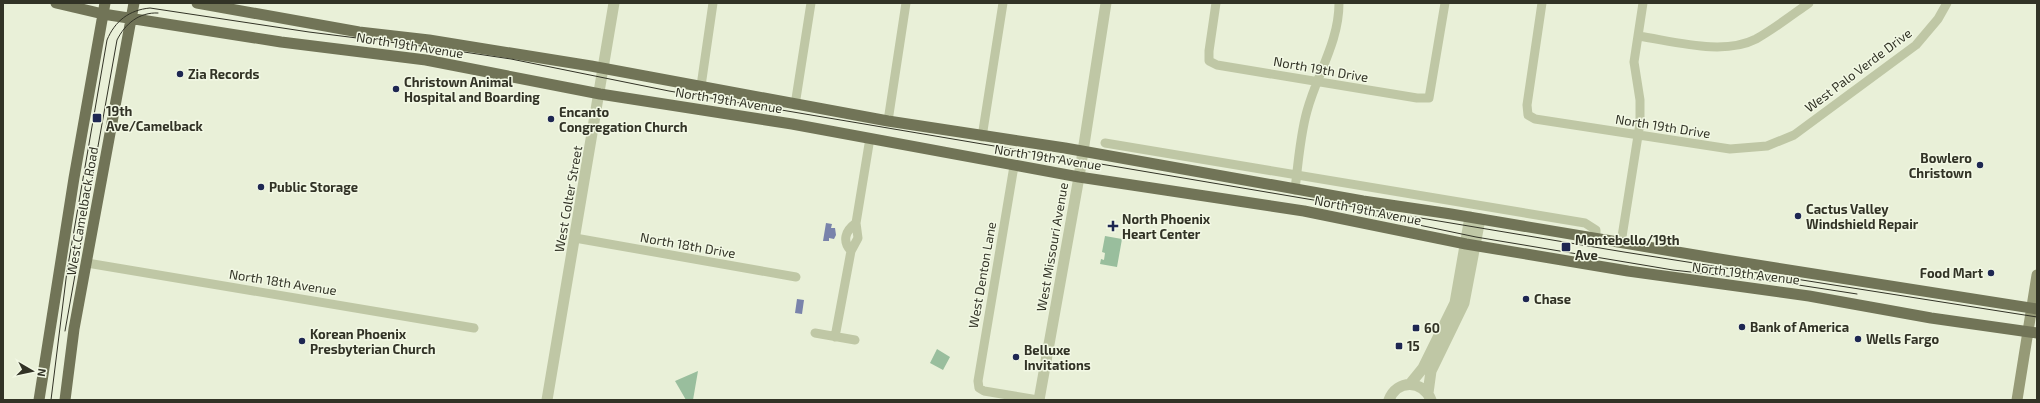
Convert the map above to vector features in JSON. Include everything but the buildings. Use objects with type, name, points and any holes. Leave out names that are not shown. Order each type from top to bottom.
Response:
[{"type":"main road","name":"North 19th Avenue","points":[[56,3],[104,8],[133,8],[147,20],[287,43],[426,60],[600,94],[870,138],[1014,166],[1304,211],[1470,244],[1671,278],[1809,296],[1931,318],[2032,333]]},
{"type":"main road","name":"North 19th Avenue","points":[[197,3],[358,32],[466,46],[604,69],[701,86],[795,105],[982,137],[1082,151],[1295,190],[2034,309]]},
{"type":"main road","name":"West Camelback Road","points":[[39,400],[74,178],[104,8]]},
{"type":"main road","name":"West Camelback Road","points":[[65,400],[74,329],[133,8]]},
{"type":"main road","points":[[2017,400],[2032,333],[2037,275]]},
{"type":"street","name":"West Colter Street","points":[[547,400],[600,94],[614,3]]},
{"type":"street","points":[[701,86],[713,3]]},
{"type":"street","points":[[795,105],[811,3]]},
{"type":"street","points":[[888,121],[906,3]]},
{"type":"street","points":[[982,137],[1003,3]]},
{"type":"street","name":"West Missouri Avenue","points":[[1039,400],[1078,177],[1106,3]]},
{"type":"street","name":"North 19th Drive","points":[[1216,3],[1208,51],[1209,61],[1217,65],[1417,98],[1429,98],[1445,3]]},
{"type":"street","points":[[1295,190],[1306,111],[1331,49],[1337,26],[1339,3]]},
{"type":"street","name":"North 19th Drive","points":[[1542,3],[1527,105],[1528,115],[1535,119],[1730,149],[1767,146],[1794,134]]},
{"type":"street","points":[[1621,243],[1638,135],[1640,100],[1634,62],[1643,3]]},
{"type":"street","points":[[1638,36],[1727,47],[1756,39],[1809,3]]},
{"type":"street","name":"West Palo Verde Drive","points":[[1794,134],[1916,45],[1938,19],[1947,3]]},
{"type":"street","points":[[835,337],[851,251],[846,246],[845,238],[851,227],[856,224],[870,138]]},
{"type":"street","name":"North 19th Avenue","points":[[1105,143],[1585,223],[1596,230],[1596,238]]},
{"type":"street","name":"West Denton Lane","points":[[1014,166],[978,381],[979,388],[984,391],[1039,400]]},
{"type":"street","points":[[1410,384],[1423,368],[1454,303],[1470,244],[1475,218]]},
{"type":"street","name":"North 18th Drive","points":[[575,238],[796,277]]},
{"type":"street","points":[[1430,396],[1431,371],[1464,303],[1470,244]]},
{"type":"street","name":"North 18th Avenue","points":[[86,263],[474,328]]},
{"type":"street","points":[[815,333],[855,340]]},
{"type":"street","points":[[1390,397],[1398,388],[1410,384],[1417,385],[1430,396]]},
{"type":"green space","points":[[1105,236],[1122,239],[1117,267],[1100,264],[1101,259],[1104,260],[1105,253],[1102,252]]},
{"type":"green space","points":[[937,349],[950,357],[943,370],[930,363]]},
{"type":"green space","points":[[698,371],[693,400],[686,400],[675,381]]},
{"type":"water","points":[[826,223],[832,224],[831,228],[835,228],[836,235],[834,239],[829,238],[829,241],[823,241]]},
{"type":"water","points":[[797,299],[804,300],[802,314],[795,313]]},
{"type":"tram line","points":[[51,400],[67,271],[107,40],[114,27],[129,14],[142,9],[150,8],[309,32],[511,59],[669,91],[1343,205],[1624,252],[2037,317]]},
{"type":"tram line","points":[[65,331],[117,40],[120,34],[133,20],[151,13],[158,13]]},
{"type":"tram line","points":[[1371,215],[1476,237],[1673,270],[1779,282],[1857,294]]},
{"type":"place","name":"Zia Records","points":[[180,74]]},
{"type":"place","name":"Christown Animal Hospital and Boarding","points":[[396,89]]},
{"type":"place","name":"19th Ave/Camelback","points":[[97,118]]},
{"type":"place","name":"Encanto Congregation Church","points":[[551,119]]},
{"type":"place","name":"Bowlero Christown","points":[[1980,165]]},
{"type":"place","name":"Public Storage","points":[[261,187]]},
{"type":"place","name":"Cactus Valley Windshield Repair","points":[[1798,216]]},
{"type":"place","name":"North Phoenix Heart Center","points":[[1113,226]]},
{"type":"place","name":"Montebello/19th Ave","points":[[1566,247]]},
{"type":"place","name":"Food Mart","points":[[1991,273]]},
{"type":"place","name":"Chase","points":[[1526,299]]},
{"type":"place","name":"Bank of America","points":[[1742,327]]},
{"type":"place","name":"60","points":[[1416,328]]},
{"type":"place","name":"Wells Fargo","points":[[1858,339]]},
{"type":"place","name":"Korean Phoenix Presbyterian Church","points":[[302,341]]},
{"type":"place","name":"15","points":[[1399,346]]},
{"type":"place","name":"Belluxe Invitations","points":[[1016,357]]}]
